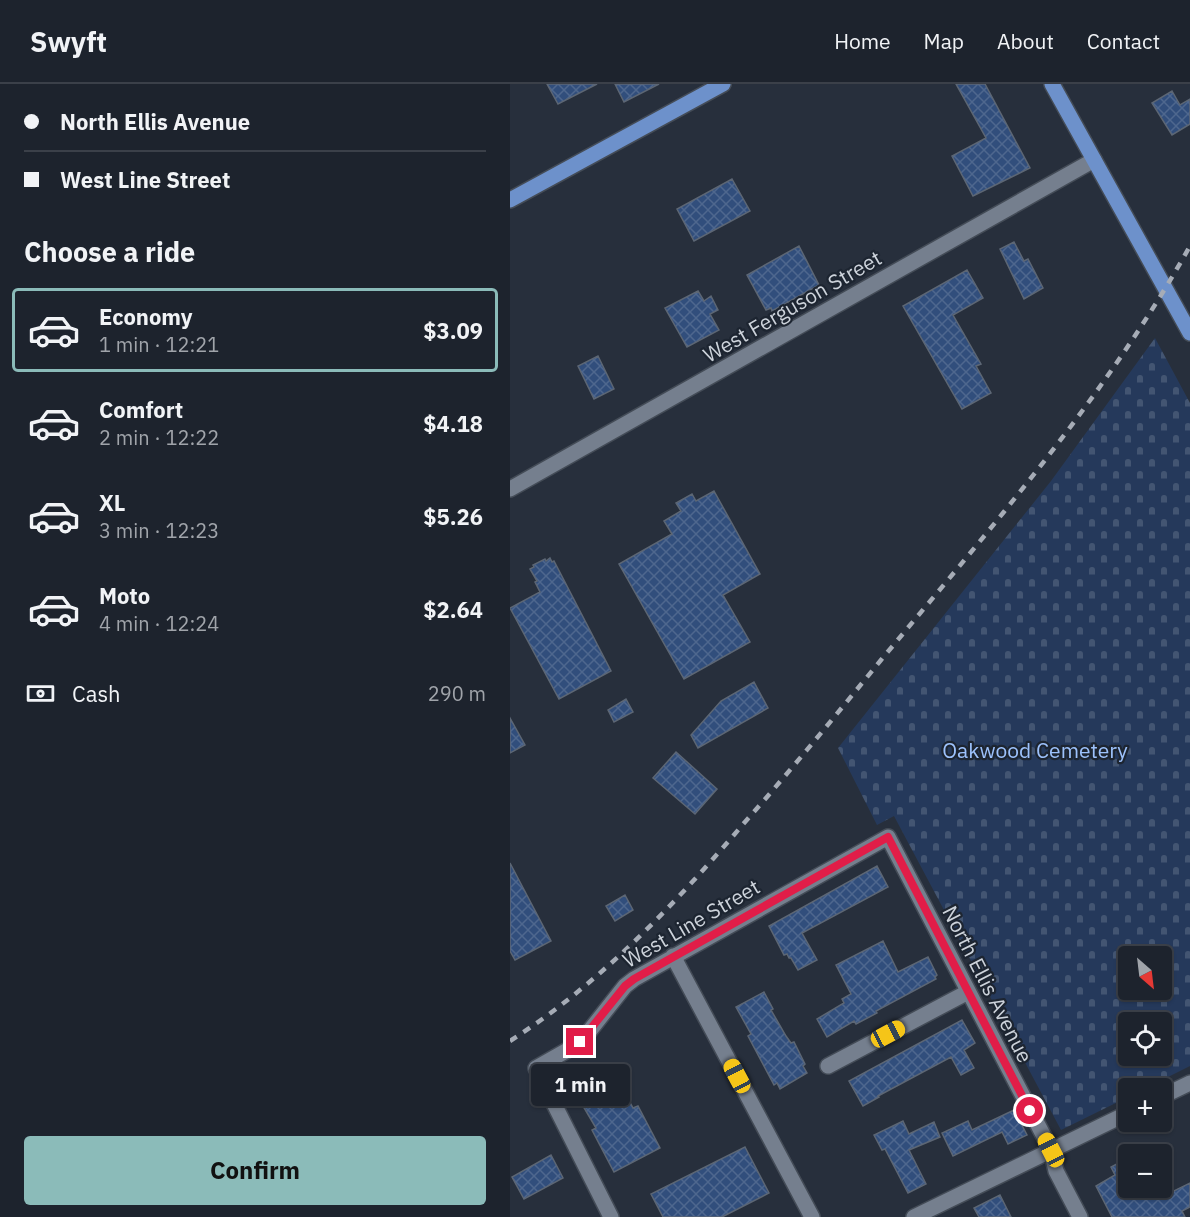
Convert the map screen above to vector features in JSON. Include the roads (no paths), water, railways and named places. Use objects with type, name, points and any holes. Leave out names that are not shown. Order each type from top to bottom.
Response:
[{"type":"main road","points":[[510,200],[723,84]]},
{"type":"main road","points":[[1052,84],[1190,333]]},
{"type":"street","name":"West Ferguson Street","points":[[510,489],[1094,160]]},
{"type":"street","name":"West Line Street","points":[[611,1217],[536,1068],[580,1042],[625,986],[673,956],[888,837]]},
{"type":"street","name":"North Ellis Avenue","points":[[888,837],[1051,1150],[1056,1171],[1080,1217]]},
{"type":"street","points":[[673,956],[812,1217]]},
{"type":"street","points":[[828,1066],[969,992]]},
{"type":"street","points":[[1172,1092],[1190,1083]]},
{"type":"street","points":[[914,1217],[1118,1118]]},
{"type":"railway","points":[[510,1041],[575,994],[636,940],[692,882],[780,782],[1045,460],[1122,355],[1190,246]]},
{"type":"park label","name":"Oakwood Cemetery","points":[[1035,750]]}]
